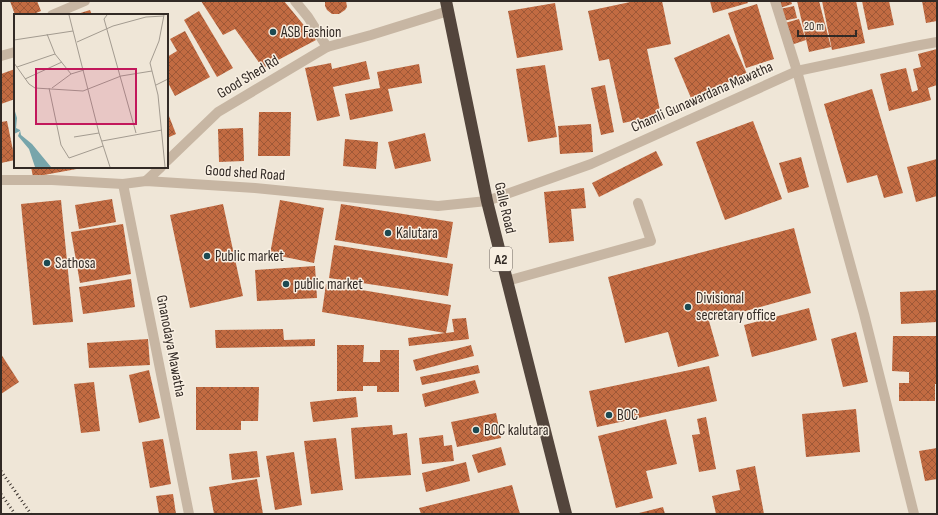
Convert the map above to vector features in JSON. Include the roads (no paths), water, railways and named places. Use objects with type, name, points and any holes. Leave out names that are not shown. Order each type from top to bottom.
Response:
[{"type":"highway","name":"Galle Road","points":[[447,6],[487,201],[566,514]]},
{"type":"street","points":[[54,14],[85,1]]},
{"type":"street","points":[[295,1],[308,17],[327,47]]},
{"type":"street","points":[[776,1],[797,71],[864,314],[914,514]]},
{"type":"street","name":"Good Shed Rd","points":[[168,160],[218,112],[327,47],[371,35],[447,6]]},
{"type":"street","name":"Chamli Gunawardana Mawatha","points":[[487,201],[591,164],[797,71],[937,42]]},
{"type":"street","points":[[1,56],[14,52]]},
{"type":"street","points":[[146,181],[160,168]]},
{"type":"street","name":"Good shed Road","points":[[1,180],[52,180],[124,184],[146,181],[255,188],[438,206],[487,201]]},
{"type":"street","name":"Gnanodaya Mawatha","points":[[124,184],[189,514]]},
{"type":"street","points":[[507,281],[651,241],[638,203]]},
{"type":"railway","points":[[1,471],[31,514]]},
{"type":"railway","points":[[1,494],[15,514]]},
{"type":"place","name":"ASB Fashion","points":[[273,32]]},
{"type":"place","name":"Kalutara","points":[[388,233]]},
{"type":"place","name":"Public market","points":[[207,256]]},
{"type":"place","name":"Sathosa","points":[[47,263]]},
{"type":"place","name":"public market","points":[[286,284]]},
{"type":"place","name":"Divisional secretary office","points":[[688,307]]},
{"type":"place","name":"BOC","points":[[609,415]]},
{"type":"place","name":"BOC kalutara","points":[[476,430]]}]
